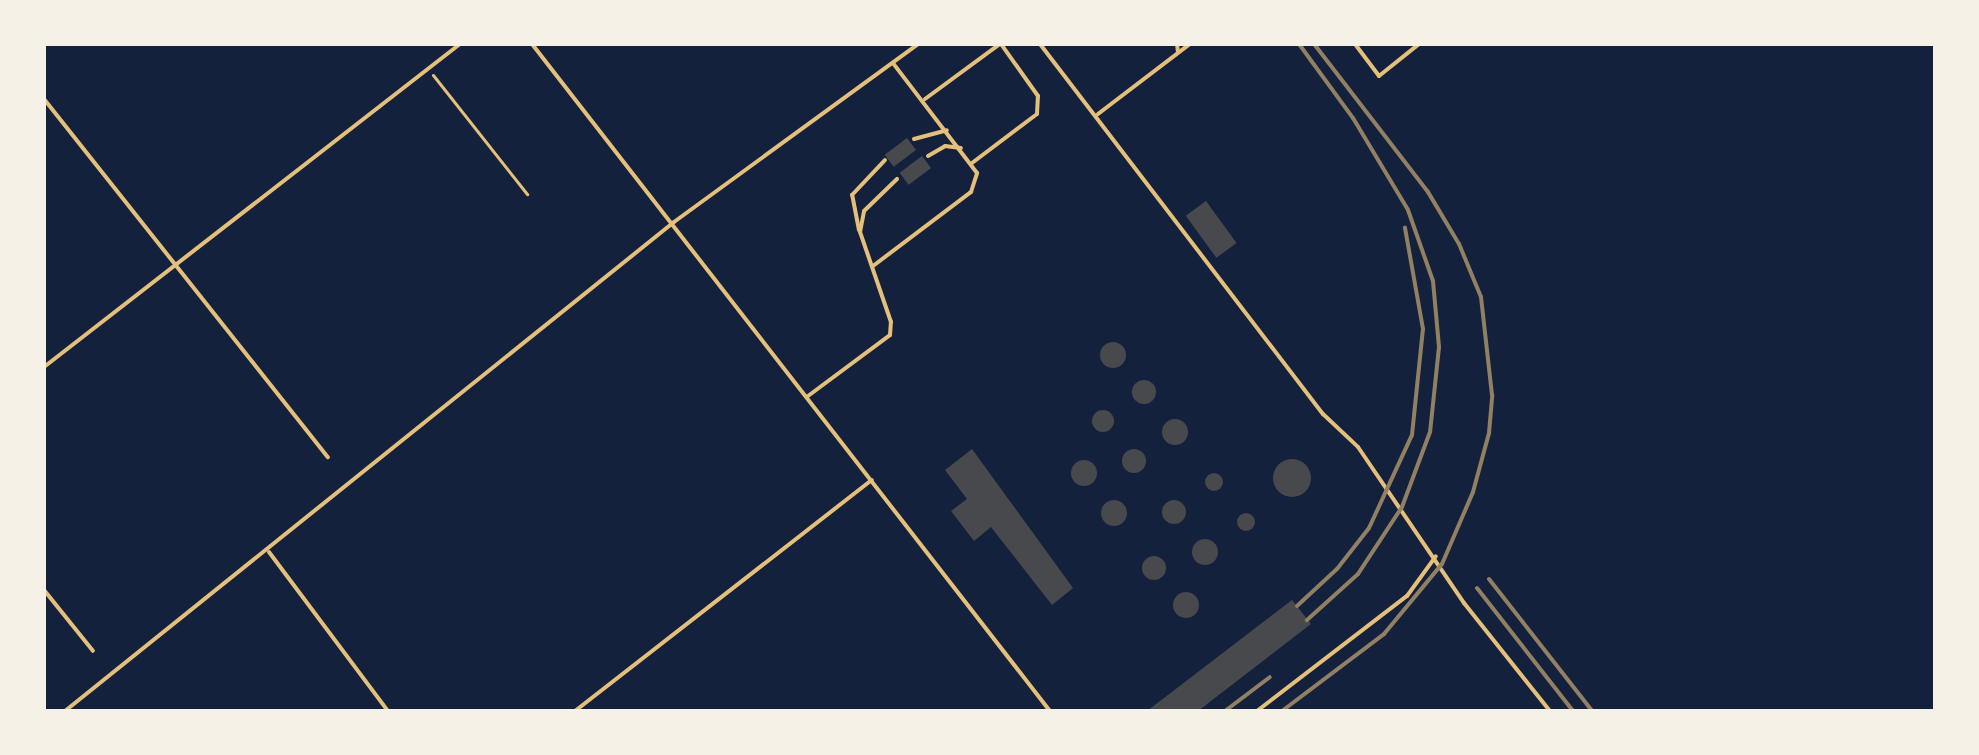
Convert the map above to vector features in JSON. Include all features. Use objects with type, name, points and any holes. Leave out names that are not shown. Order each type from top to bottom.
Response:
[{"type":"lane","points":[[44,367],[460,44]]},
{"type":"lane","points":[[532,44],[674,222],[1050,711]]},
{"type":"lane","points":[[65,711],[269,552],[674,222],[918,44]]},
{"type":"lane","points":[[924,100],[1000,44],[1032,84],[1037,114],[972,163]]},
{"type":"lane","points":[[1040,44],[1098,114],[1323,414],[1358,447],[1436,556],[1464,603],[1550,711]]},
{"type":"lane","points":[[1177,44],[1178,52]]},
{"type":"lane","points":[[1098,114],[1190,44]]},
{"type":"lane","points":[[1355,44],[1379,76],[1419,44]]},
{"type":"lane","points":[[873,266],[971,192],[977,173],[961,148],[893,63]]},
{"type":"lane","points":[[44,99],[178,263],[328,457]]},
{"type":"lane","points":[[914,139],[947,130]]},
{"type":"lane","points":[[928,156],[945,146],[961,148]]},
{"type":"lane","points":[[808,396],[890,335],[891,322],[860,232],[852,195],[885,160]]},
{"type":"lane","points":[[860,232],[864,211],[897,179]]},
{"type":"lane","points":[[575,711],[872,480]]},
{"type":"lane","points":[[269,552],[388,711]]},
{"type":"lane","points":[[1257,711],[1407,596],[1436,556]]},
{"type":"lane","points":[[44,590],[93,651]]},
{"type":"path","points":[[428,69],[527,194]]},
{"type":"building","points":[[907,138],[916,150],[894,167],[885,155]]},
{"type":"building","points":[[922,156],[931,168],[909,185],[900,173]]},
{"type":"building","points":[[1206,201],[1237,243],[1216,258],[1186,216]]},
{"type":"building","points":[[1113,342],[1122,346],[1126,355],[1122,364],[1113,368],[1104,364],[1100,355],[1104,346]]},
{"type":"building","points":[[1144,380],[1153,383],[1156,392],[1153,401],[1144,404],[1135,401],[1132,392],[1135,383]]},
{"type":"building","points":[[1103,410],[1111,413],[1114,421],[1111,429],[1103,432],[1095,429],[1092,421],[1095,413]]},
{"type":"building","points":[[1175,419],[1184,423],[1188,432],[1184,441],[1175,445],[1166,441],[1162,432],[1166,423]]},
{"type":"building","points":[[972,449],[1073,588],[1052,605],[991,527],[974,541],[951,511],[967,499],[945,470]]},
{"type":"building","points":[[1129,449],[1139,449],[1146,456],[1146,466],[1139,473],[1129,473],[1122,466],[1122,456]]},
{"type":"building","points":[[1292,459],[1306,464],[1311,478],[1306,492],[1292,497],[1278,492],[1273,478],[1278,464]]},
{"type":"building","points":[[1084,460],[1093,464],[1097,473],[1093,482],[1084,486],[1075,482],[1071,473],[1075,464]]},
{"type":"building","points":[[1214,473],[1223,482],[1214,491],[1205,482]]},
{"type":"building","points":[[1114,500],[1123,504],[1127,513],[1123,522],[1114,526],[1105,522],[1101,513],[1105,504]]},
{"type":"building","points":[[1174,500],[1185,507],[1186,512],[1179,523],[1174,524],[1163,517],[1162,512],[1169,501]]},
{"type":"building","points":[[1246,513],[1255,522],[1246,531],[1237,522]]},
{"type":"building","points":[[1205,539],[1214,543],[1218,552],[1214,561],[1205,565],[1196,561],[1192,552],[1196,543]]},
{"type":"building","points":[[1154,556],[1163,559],[1166,568],[1163,577],[1154,580],[1145,577],[1142,568],[1145,559]]},
{"type":"building","points":[[1186,592],[1195,596],[1199,605],[1195,614],[1186,618],[1177,614],[1173,605],[1177,596]]},
{"type":"building","points":[[1292,600],[1311,624],[1198,711],[1147,711]]},
{"type":"railway","points":[[1299,44],[1353,118],[1408,210],[1433,281],[1439,347],[1430,432],[1402,507],[1358,574],[1307,620]]},
{"type":"railway","points":[[1282,711],[1384,634],[1442,564],[1473,492],[1489,433],[1492,395],[1481,297],[1459,244],[1428,192],[1314,44]]},
{"type":"railway","points":[[1297,606],[1337,569],[1369,528],[1412,435],[1423,329],[1405,228]]},
{"type":"railway","points":[[1489,579],[1592,711]]},
{"type":"railway","points":[[1477,588],[1573,711]]},
{"type":"railway","points":[[1225,711],[1270,677]]}]
